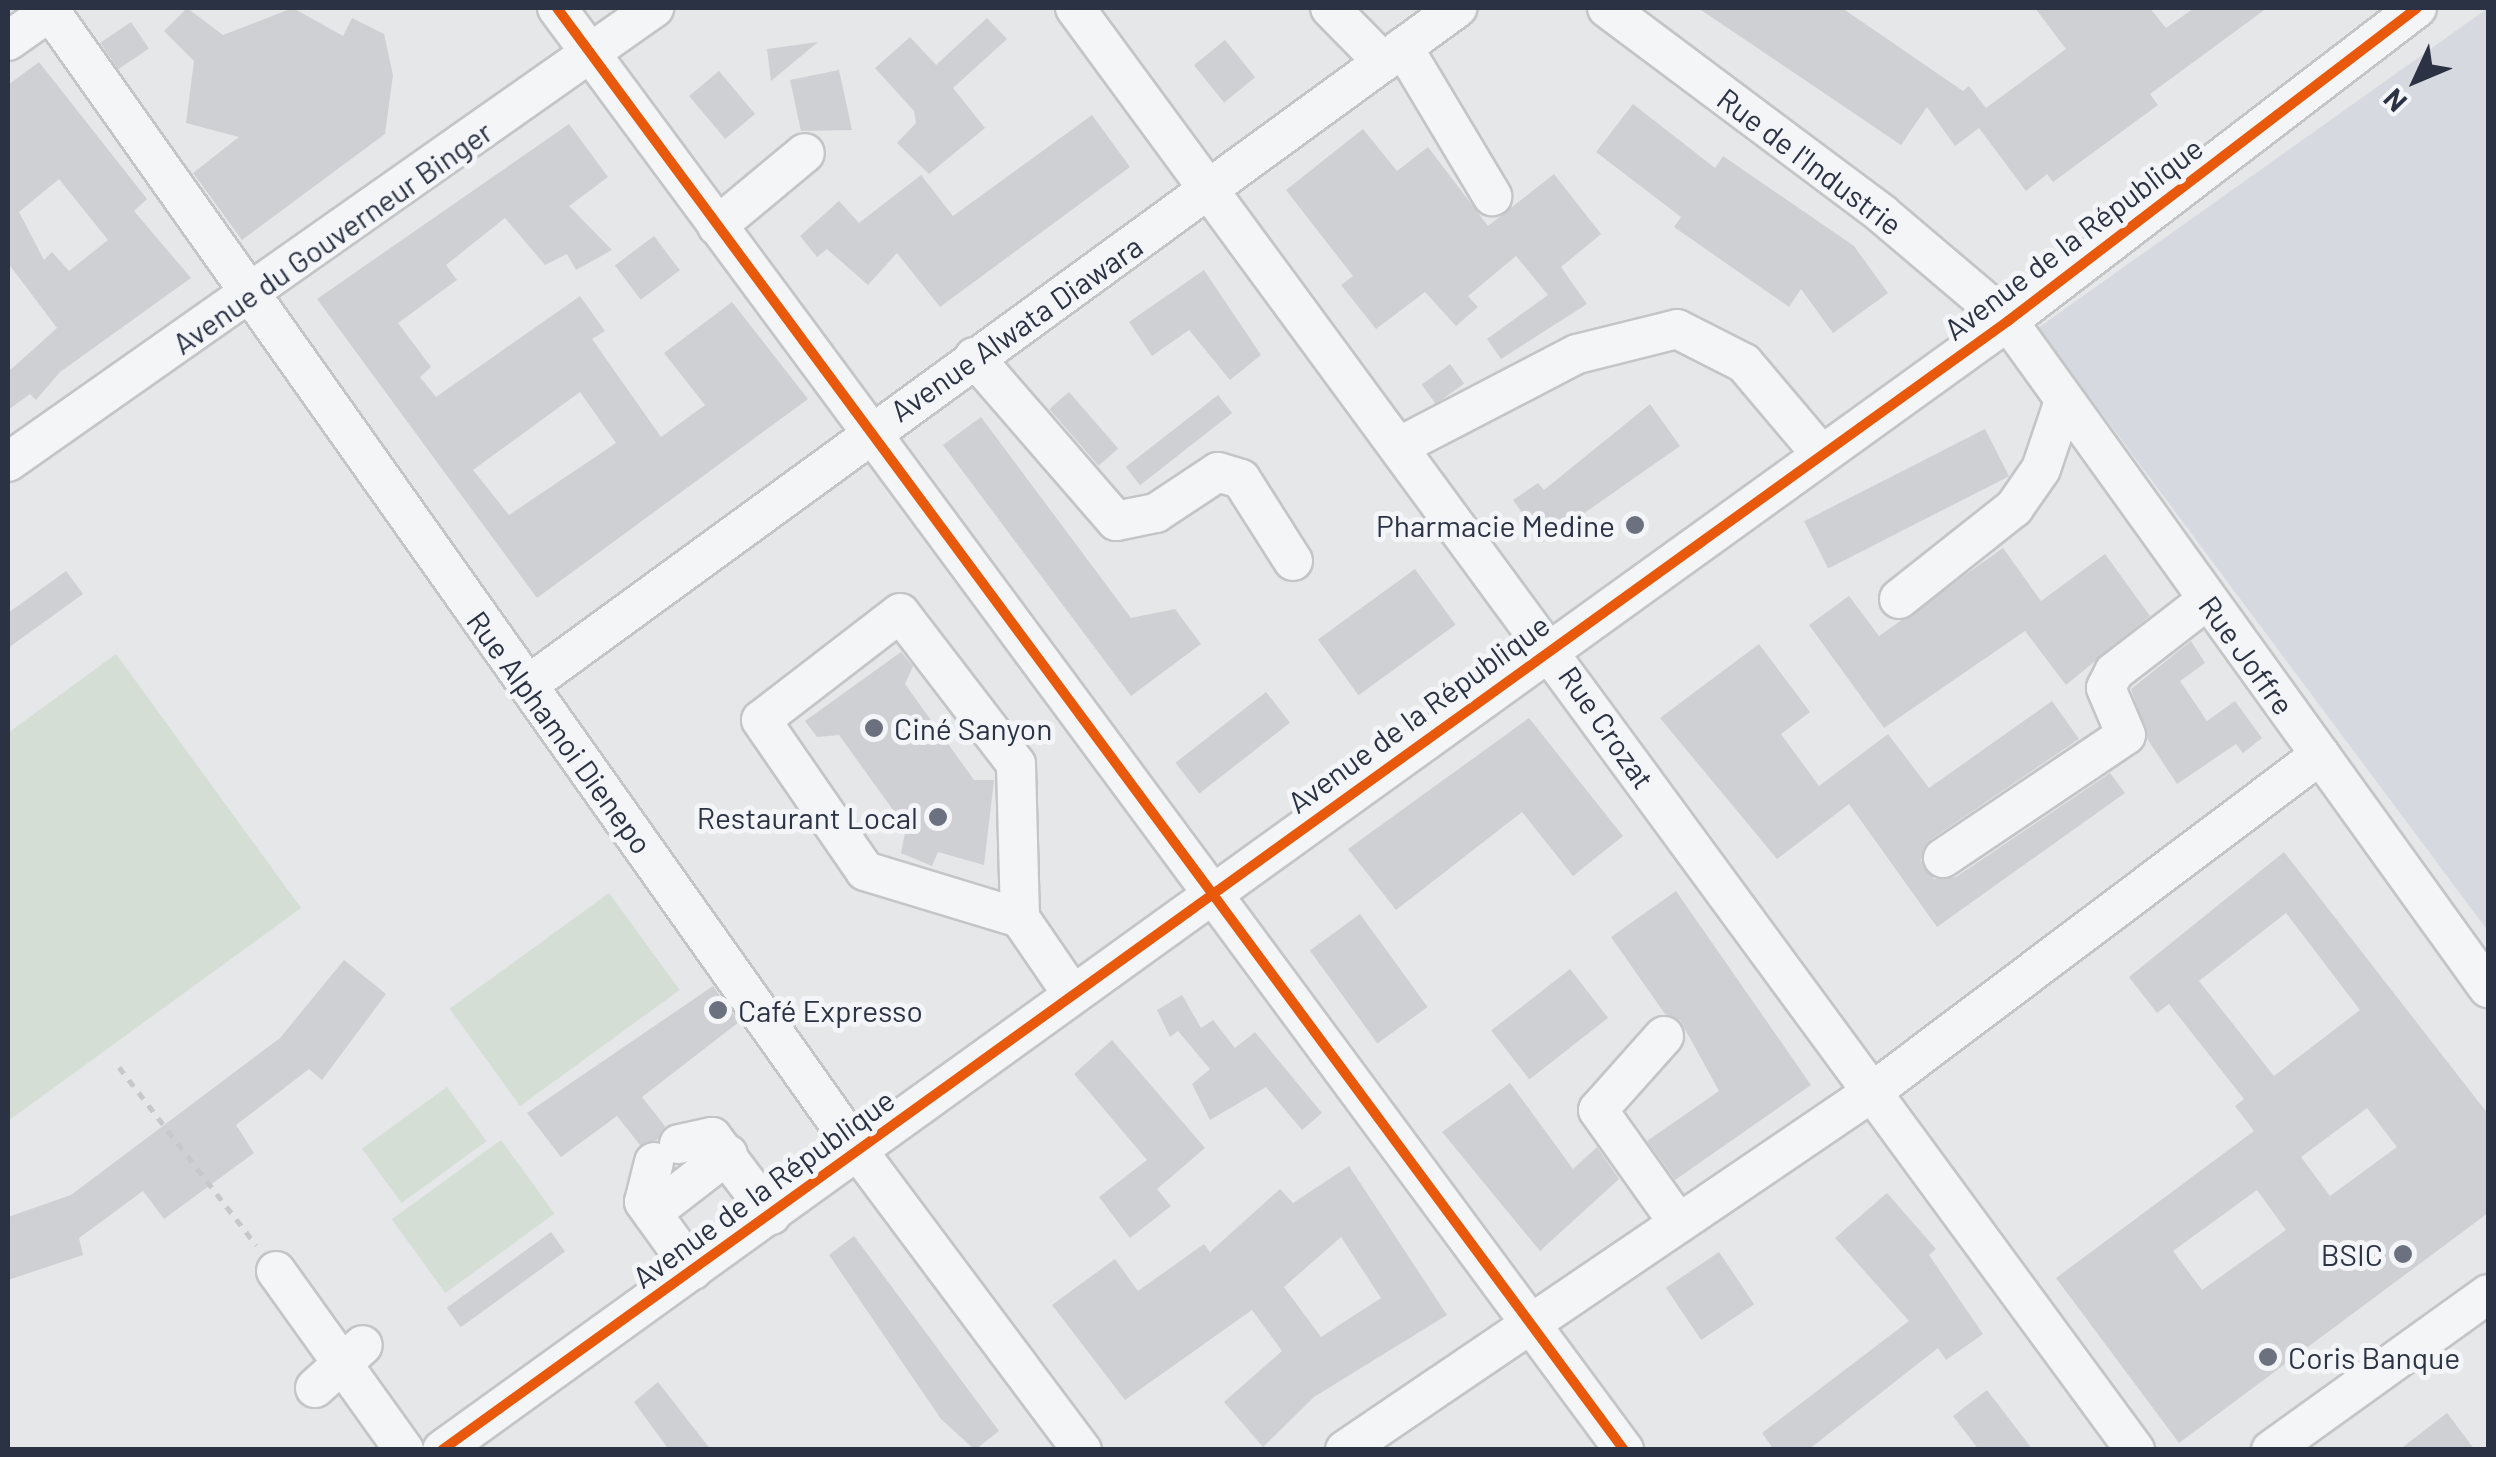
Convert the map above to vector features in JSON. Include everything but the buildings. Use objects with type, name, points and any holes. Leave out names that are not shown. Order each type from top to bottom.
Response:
[{"type":"street","points":[[8,41],[51,8]]},
{"type":"street","name":"Rue Alphamoi Dienepo","points":[[51,8],[246,296],[858,1151],[1082,1450]]},
{"type":"street","points":[[558,8],[1624,1450]]},
{"type":"street","name":"Avenue du Gouverneur Binger","points":[[8,462],[654,8]]},
{"type":"street","name":"Rue Crozat","points":[[1076,8],[1550,648],[1868,1095],[2135,1450]]},
{"type":"street","points":[[1330,8],[1393,55],[1492,196]]},
{"type":"street","name":"Avenue Alwata Diawara","points":[[528,685],[869,432],[1210,191],[1456,8]]},
{"type":"street","name":"Rue de l'Industrie","points":[[1607,8],[1882,214],[2008,321]]},
{"type":"street","name":"Avenue de la République","points":[[442,1450],[2008,321],[2418,8]]},
{"type":"street","points":[[717,226],[805,153]]},
{"type":"street","name":"Rue Joffre","points":[[2008,321],[2488,988]]},
{"type":"street","points":[[1400,446],[1577,354],[1676,329],[1744,364],[1821,454]]},
{"type":"street","points":[[974,357],[1116,522],[1156,513],[1218,472],[1240,479],[1293,561]]},
{"type":"street","points":[[1899,599],[2014,508],[2041,470],[2064,400]]},
{"type":"street","points":[[1943,858],[2126,735],[2106,688],[2114,672],[2206,601]]},
{"type":"street","points":[[1020,918],[865,871],[761,720],[900,613],[1016,764],[1020,918],[1072,994]]},
{"type":"street","points":[[1345,1450],[1528,1319],[1868,1095],[2320,755]]},
{"type":"street","points":[[1664,1036],[1598,1110],[1677,1221]]},
{"type":"street","points":[[693,1270],[652,1213],[641,1186],[667,1153],[712,1137],[771,1216]]},
{"type":"street","points":[[652,1213],[728,1154]]},
{"type":"street","points":[[276,1271],[404,1450]]},
{"type":"street","points":[[2271,1450],[2488,1294]]},
{"type":"path","points":[[119,1067],[276,1271]]},
{"type":"shaded area","points":[[2488,8],[2488,931],[2038,328]]},
{"type":"shaded area","points":[[116,654],[301,908],[8,1121],[8,733]]},
{"type":"shaded area","points":[[609,893],[680,990],[520,1106],[450,1009]]},
{"type":"shaded area","points":[[447,1087],[486,1141],[401,1203],[362,1149]]},
{"type":"shaded area","points":[[501,1140],[554,1214],[445,1293],[392,1219]]},
{"type":"cycle path","points":[[557,8],[1624,1450]]},
{"type":"cycle path","points":[[442,1450],[2008,321],[2417,8]]},
{"type":"place","name":"Pharmacie Medine","points":[[1635,525]]},
{"type":"place","name":"Ciné Sanyon","points":[[874,728]]},
{"type":"place","name":"Restaurant Local","points":[[938,817]]},
{"type":"place","name":"Café Expresso","points":[[718,1010]]},
{"type":"place","name":"BSIC","points":[[2403,1254]]},
{"type":"place","name":"Coris Banque","points":[[2268,1357]]}]
